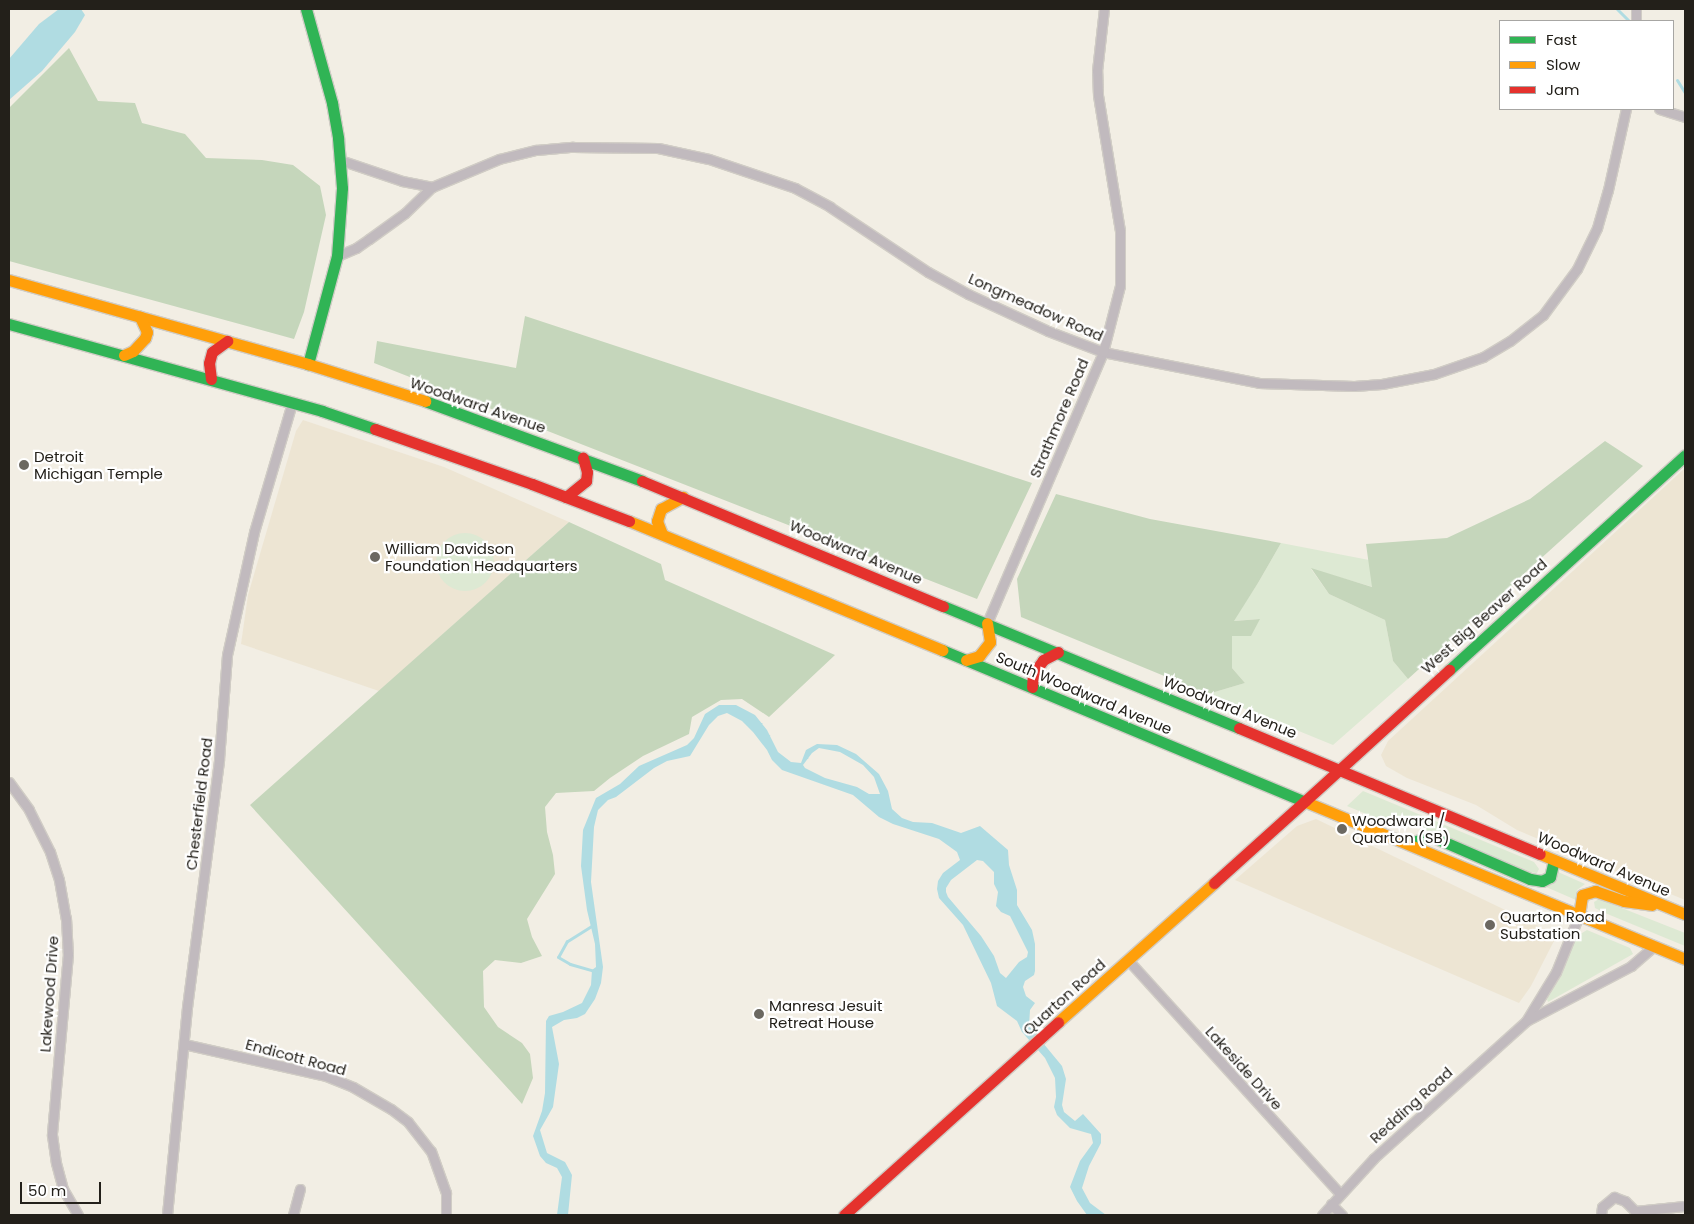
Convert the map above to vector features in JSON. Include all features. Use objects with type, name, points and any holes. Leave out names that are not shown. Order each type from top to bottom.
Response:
[{"type":"main road","points":[[306,9],[332,103],[342,188],[337,256],[308,364]]},
{"type":"main road","name":"Woodward Avenue","points":[[9,280],[308,364],[450,409],[583,458],[683,497],[1672,908]]},
{"type":"main road","points":[[124,355],[132,351],[145,338],[147,332],[140,317]]},
{"type":"main road","points":[[9,324],[211,379],[417,442],[662,534],[966,660],[979,656],[990,642],[987,623]]},
{"type":"main road","points":[[211,379],[209,362],[212,352],[227,341]]},
{"type":"main road","name":"West Big Beaver Road","points":[[1305,801],[1685,455]]},
{"type":"main road","points":[[566,498],[586,481],[587,472],[583,458]]},
{"type":"main road","points":[[662,534],[657,521],[661,509],[683,497]]},
{"type":"main road","points":[[1032,687],[1033,674],[1043,660],[1058,652]]},
{"type":"main road","name":"South Woodward Avenue","points":[[966,660],[1190,755],[1305,801]]},
{"type":"main road","points":[[1305,801],[1685,959]]},
{"type":"main road","name":"Quarton Road","points":[[844,1215],[1305,801]]},
{"type":"main road","points":[[1407,842],[1433,837],[1530,879],[1542,881],[1550,877],[1554,860]]},
{"type":"main road","points":[[1579,915],[1582,895],[1595,891],[1624,901],[1672,908],[1685,914]]},
{"type":"street","name":"Strathmore Road","points":[[987,623],[1102,352],[1117,305],[1122,270],[1117,210],[1098,95],[1099,45],[1104,9]]},
{"type":"street","name":"Longmeadow Road","points":[[337,256],[363,244],[405,212],[432,187],[499,159],[536,150],[573,147],[640,146],[694,155],[771,180],[814,198],[928,272],[968,294],[1048,331],[1102,352],[1238,380],[1320,386],[1366,385],[1413,379],[1464,366],[1510,342],[1542,315],[1577,269],[1589,247],[1602,213],[1626,110]]},
{"type":"street","points":[[1662,110],[1685,117]]},
{"type":"street","points":[[340,160],[402,181],[432,187]]},
{"type":"street","name":"Chesterfield Road","points":[[167,1215],[184,1044],[218,767],[229,647],[254,532],[292,403]]},
{"type":"street","name":"Lakewood Drive","points":[[9,782],[29,810],[50,852],[59,880],[66,918],[66,979],[52,1135],[56,1163],[63,1189],[78,1215]]},
{"type":"street","name":"Redding Road","points":[[1526,1021],[1556,972],[1579,915]]},
{"type":"street","name":"Redding Road","points":[[1322,1215],[1340,1194],[1411,1124],[1526,1021],[1631,966],[1654,946]]},
{"type":"street","name":"Lakeside Drive","points":[[1128,960],[1340,1194]]},
{"type":"street","name":"Endicott Road","points":[[184,1044],[326,1076],[353,1087],[391,1109],[408,1122],[431,1151],[446,1193],[446,1215]]},
{"type":"street","points":[[293,1215],[300,1189]]},
{"type":"street","points":[[1601,1215],[1602,1207],[1614,1198],[1625,1201],[1634,1213],[1685,1206]]},
{"type":"street","points":[[1331,1204],[1342,1215]]},
{"type":"shaded area","points":[[303,420],[444,467],[569,522],[379,691],[241,644],[248,595],[296,431]]},
{"type":"shaded area","points":[[1685,468],[1685,900],[1517,830],[1476,805],[1407,778],[1386,766],[1381,755],[1388,741]]},
{"type":"shaded area","points":[[1316,819],[1557,935],[1531,986],[1519,1003],[1235,880],[1297,826]]},
{"type":"green space","points":[[69,48],[98,101],[135,103],[142,123],[185,134],[206,158],[262,160],[293,165],[320,186],[326,215],[304,312],[294,339],[9,261],[9,108]]},
{"type":"green space","points":[[525,316],[1032,483],[977,599],[374,363],[377,341],[516,368]]},
{"type":"green space","points":[[1605,441],[1643,466],[1408,679],[1393,661],[1385,620],[1329,594],[1311,568],[1372,587],[1366,544],[1447,538],[1530,499]]},
{"type":"green space","points":[[1056,494],[1150,519],[1281,543],[1234,621],[1260,619],[1251,636],[1232,636],[1232,668],[1245,683],[1208,694],[1021,617],[1017,579]]},
{"type":"green space","points":[[569,522],[661,564],[665,580],[835,655],[769,717],[742,699],[721,700],[692,717],[689,734],[643,756],[594,791],[556,793],[545,807],[547,832],[553,855],[555,874],[527,919],[532,937],[542,956],[521,963],[495,960],[483,971],[484,1007],[498,1027],[522,1043],[530,1054],[533,1078],[522,1104],[250,805]]},
{"type":"green space","points":[[465,533],[481,538],[489,546],[494,562],[489,578],[481,586],[465,591],[449,586],[441,578],[436,562],[441,546],[449,538]]},
{"type":"green space","points":[[1281,543],[1369,560],[1373,587],[1311,569],[1329,594],[1385,620],[1393,661],[1408,679],[1333,745],[1208,694],[1245,683],[1232,668],[1232,635],[1259,619],[1233,621]]},
{"type":"green space","points":[[1363,791],[1534,862],[1539,869],[1537,873],[1528,872],[1411,824],[1383,821],[1347,806]]},
{"type":"green space","points":[[1558,872],[1585,884],[1577,890],[1576,900],[1546,887]]},
{"type":"green space","points":[[1599,899],[1685,933],[1685,946],[1595,908],[1594,902]]},
{"type":"green space","points":[[1587,930],[1630,948],[1633,954],[1548,1002],[1547,999],[1561,976],[1577,936]]},
{"type":"water","points":[[59,9],[81,9],[85,15],[75,32],[42,71],[9,100],[9,59],[39,24]]},
{"type":"water","points":[[719,705],[736,705],[755,715],[767,730],[778,752],[791,762],[801,763],[806,750],[817,744],[837,745],[856,754],[879,774],[888,791],[892,809],[902,818],[913,822],[932,823],[961,833],[980,826],[1008,850],[1009,865],[1017,890],[1017,905],[1032,930],[1035,944],[1034,975],[1025,981],[1023,987],[1026,996],[1035,1003],[1030,1010],[1029,1026],[1062,1066],[1066,1079],[1062,1105],[1064,1112],[1075,1121],[1083,1114],[1101,1134],[1101,1143],[1089,1166],[1082,1188],[1090,1203],[1106,1215],[1087,1215],[1070,1187],[1080,1161],[1093,1143],[1091,1134],[1070,1128],[1057,1115],[1054,1107],[1056,1097],[1055,1078],[1045,1058],[1022,1032],[1017,1021],[997,1006],[991,983],[963,925],[939,898],[938,881],[943,873],[960,860],[957,852],[939,839],[893,824],[879,817],[853,795],[782,770],[772,760],[753,732],[742,721],[727,713],[718,716],[709,725],[690,756],[667,761],[654,768],[616,797],[608,800],[598,810],[594,827],[591,882],[603,967],[601,983],[595,999],[585,1014],[577,1018],[564,1020],[552,1027],[559,1064],[553,1107],[540,1130],[547,1153],[565,1162],[572,1175],[568,1215],[557,1215],[562,1177],[557,1168],[546,1163],[540,1156],[533,1136],[542,1111],[545,1093],[546,1021],[549,1016],[582,1003],[591,985],[592,970],[596,967],[595,944],[587,910],[581,866],[583,830],[596,798],[620,784],[639,766],[687,745],[694,738],[705,714]],"holes":[[[819,748],[840,752],[863,765],[874,777],[880,794],[869,794],[857,787],[825,778],[805,768],[803,765],[812,753]],[[977,860],[983,861],[994,872],[994,884],[998,892],[996,906],[1001,912],[1010,916],[1028,952],[1027,957],[1019,962],[1006,978],[1000,973],[994,956],[981,936],[948,897],[946,892],[946,888],[951,880]]]},
{"type":"waterway","points":[[1617,9],[1628,20]]},
{"type":"waterway","points":[[1677,80],[1685,93]]},
{"type":"waterway","points":[[593,925],[567,941],[558,957],[570,964],[594,971]]},
{"type":"traffic: fast","points":[[306,9],[332,103],[338,138],[342,188],[337,256],[308,364]]},
{"type":"traffic: fast","points":[[9,324],[322,411],[375,429]]},
{"type":"traffic: fast","points":[[425,401],[642,481]]},
{"type":"traffic: fast","points":[[1449,670],[1685,455]]},
{"type":"traffic: fast","points":[[943,606],[1239,728]]},
{"type":"traffic: fast","points":[[942,650],[1306,802]]},
{"type":"traffic: fast","points":[[1407,843],[1433,837],[1530,879],[1542,881],[1550,877],[1554,860]]},
{"type":"traffic: slow","points":[[9,280],[308,364],[425,401]]},
{"type":"traffic: slow","points":[[124,355],[133,351],[145,338],[147,332],[140,317]]},
{"type":"traffic: slow","points":[[662,534],[657,521],[661,509],[683,497]]},
{"type":"traffic: slow","points":[[629,521],[942,650]]},
{"type":"traffic: slow","points":[[966,660],[979,656],[990,642],[987,623]]},
{"type":"traffic: slow","points":[[1306,802],[1685,959]]},
{"type":"traffic: slow","points":[[1540,854],[1685,914]]},
{"type":"traffic: slow","points":[[1058,1022],[1214,883]]},
{"type":"traffic: slow","points":[[1579,915],[1582,895],[1595,891],[1624,901],[1652,905]]},
{"type":"traffic: jam","points":[[211,379],[209,363],[212,352],[227,341]]},
{"type":"traffic: jam","points":[[375,429],[532,484],[629,521]]},
{"type":"traffic: jam","points":[[566,497],[586,481],[587,472],[583,458]]},
{"type":"traffic: jam","points":[[642,481],[943,606]]},
{"type":"traffic: jam","points":[[1032,687],[1033,674],[1043,660],[1058,652]]},
{"type":"traffic: jam","points":[[1305,801],[1449,670]]},
{"type":"traffic: jam","points":[[1239,728],[1540,854]]},
{"type":"traffic: jam","points":[[1214,883],[1305,801]]},
{"type":"traffic: jam","points":[[844,1215],[1058,1022]]},
{"type":"place","name":"Detroit Michigan Temple","points":[[24,465]]},
{"type":"place","name":"William Davidson Foundation Headquarters","points":[[375,557]]},
{"type":"place","name":"Woodward / Quarton (SB)","points":[[1342,829]]},
{"type":"place","name":"Quarton Road Substation","points":[[1490,925]]},
{"type":"place","name":"Manresa Jesuit Retreat House","points":[[759,1014]]}]
